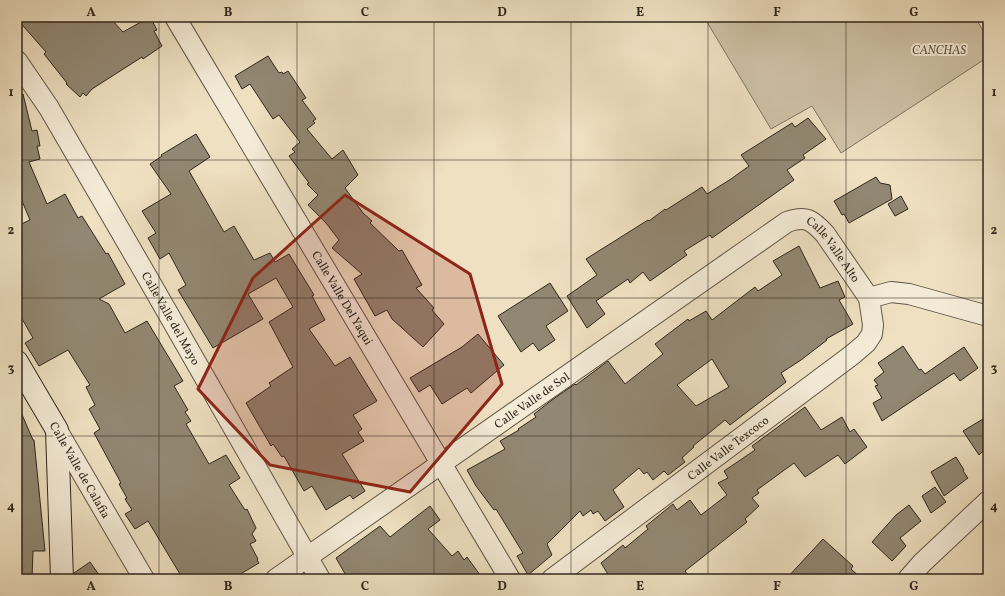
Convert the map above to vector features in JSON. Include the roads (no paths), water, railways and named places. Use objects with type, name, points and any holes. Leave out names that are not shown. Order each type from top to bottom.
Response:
[{"type":"street","name":"Calle Valle Del Yaqui","points":[[175,17],[440,464],[510,579]]},
{"type":"street","name":"Calle Valle del Mayo","points":[[17,61],[49,108],[135,255],[320,579]]},
{"type":"street","name":"Calle Valle Alto","points":[[788,222],[797,218],[807,219],[816,224],[825,234],[869,298]]},
{"type":"street","name":"Calle Valle de Sol","points":[[276,579],[788,222]]},
{"type":"street","points":[[869,298],[891,292],[909,294],[988,316]]},
{"type":"street","name":"Calle Valle Texcoco","points":[[552,579],[866,343],[872,334],[873,324],[869,298]]},
{"type":"street","name":"Calle Valle de Calafia","points":[[17,362],[144,579]]},
{"type":"street","points":[[57,430],[62,579]]},
{"type":"street","points":[[908,579],[922,563],[988,501]]},
{"type":"park label","name":"CANCHAS","points":[[939,50]]}]
